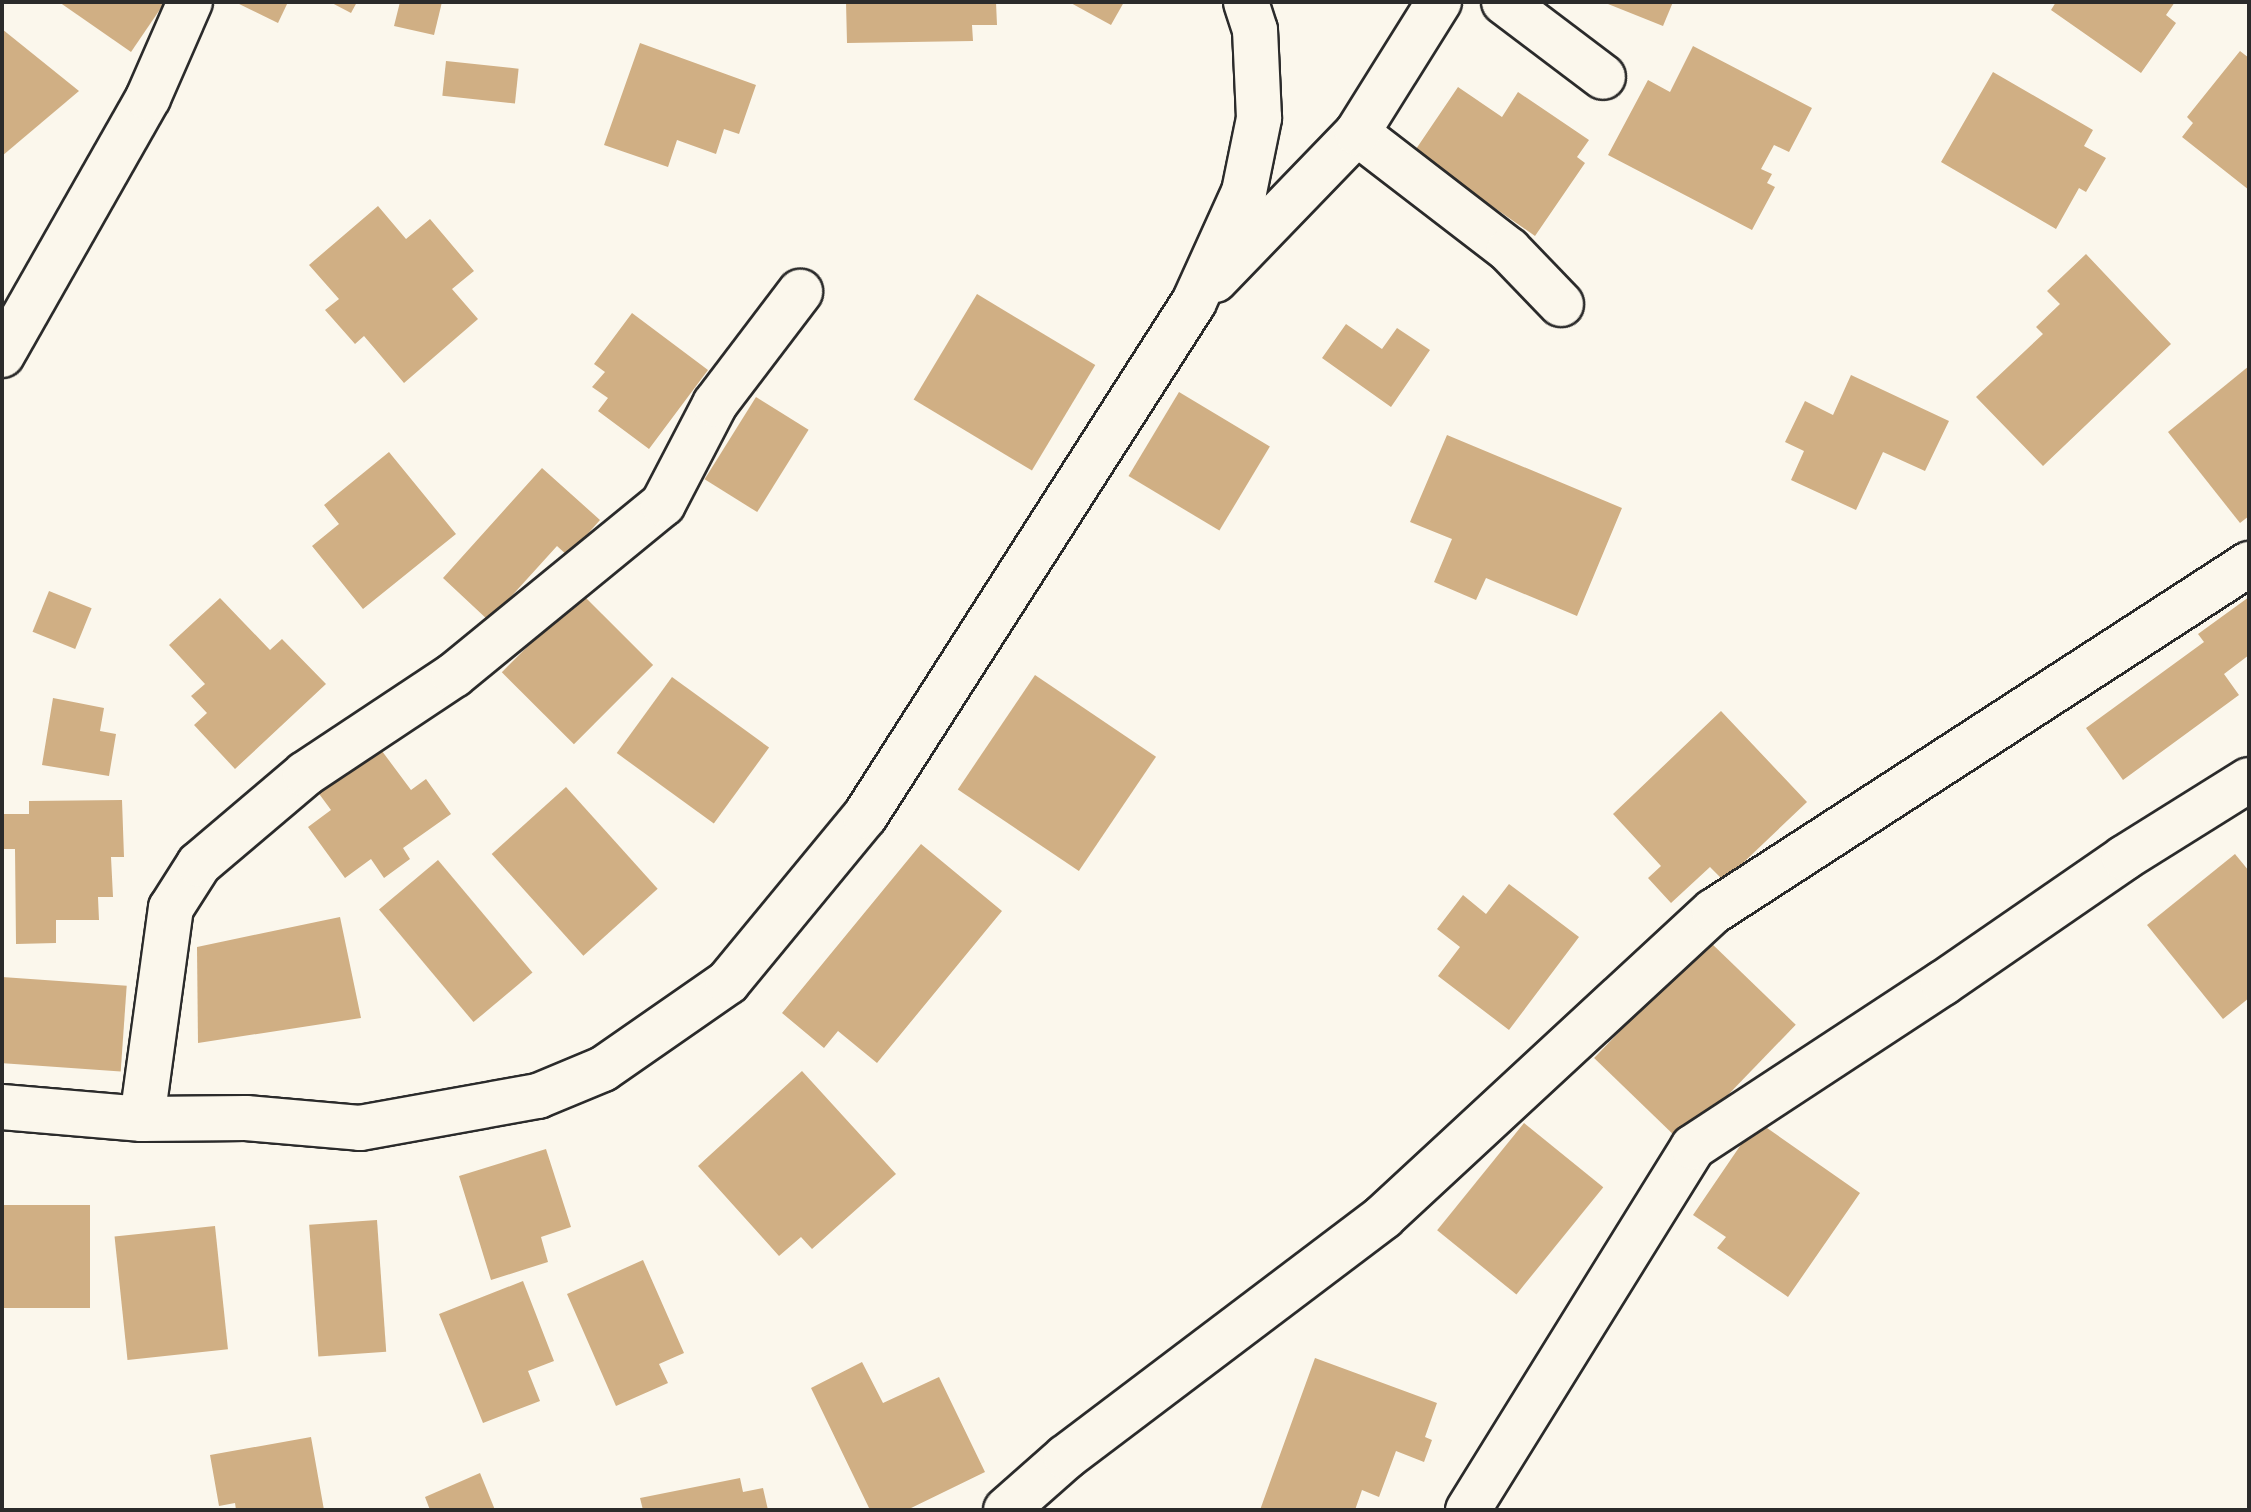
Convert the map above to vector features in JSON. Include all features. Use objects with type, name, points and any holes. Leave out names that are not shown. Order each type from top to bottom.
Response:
[{"type":"street","points":[[2,355],[148,98],[190,2]]},
{"type":"street","points":[[2,1107],[142,1119],[246,1118],[360,1128],[538,1096],[603,1069],[728,982],[865,816],[1194,302],[1244,192],[1259,118],[1255,30],[1246,2]]},
{"type":"street","points":[[1194,302],[1357,133],[1439,2]]},
{"type":"street","points":[[1504,2],[1603,77]]},
{"type":"street","points":[[1357,133],[1509,250],[1561,304]]},
{"type":"street","points":[[142,1119],[171,908],[199,864],[305,774],[454,675],[663,504],[715,404],[800,292]]},
{"type":"street","points":[[1006,1510],[1066,1457],[1383,1217],[1714,911],[2249,564]]},
{"type":"street","points":[[1468,1510],[1693,1147],[1930,992],[2124,858],[2249,780]]},
{"type":"building","points":[[59,2],[165,2],[131,52]]},
{"type":"building","points":[[235,2],[288,2],[278,23]]},
{"type":"building","points":[[330,2],[357,2],[351,13]]},
{"type":"building","points":[[400,2],[442,2],[434,35],[394,26]]},
{"type":"building","points":[[846,2],[996,2],[997,25],[972,25],[973,41],[847,43]]},
{"type":"building","points":[[1069,2],[1124,2],[1111,25]]},
{"type":"building","points":[[1603,2],[1673,2],[1663,26]]},
{"type":"building","points":[[2056,2],[2175,2],[2166,15],[2176,23],[2141,73],[2051,10]]},
{"type":"building","points":[[2,29],[79,91],[2,156]]},
{"type":"building","points":[[640,43],[756,85],[739,134],[724,129],[716,154],[677,140],[668,167],[604,145]]},
{"type":"building","points":[[1693,46],[1812,108],[1789,152],[1774,145],[1761,169],[1772,174],[1767,183],[1775,187],[1752,230],[1608,155],[1648,80],[1670,92]]},
{"type":"building","points":[[2240,51],[2249,58],[2249,190],[2182,137],[2193,123],[2187,117]]},
{"type":"building","points":[[446,61],[519,69],[515,103],[442,96]]},
{"type":"building","points":[[1993,72],[2093,130],[2084,146],[2106,158],[2086,192],[2079,188],[2056,229],[1941,162]]},
{"type":"building","points":[[1458,87],[1502,117],[1518,92],[1589,140],[1577,157],[1585,163],[1535,236],[1414,152]]},
{"type":"building","points":[[378,206],[406,239],[430,219],[474,271],[452,289],[478,319],[404,383],[364,336],[355,344],[325,310],[339,299],[309,265]]},
{"type":"building","points":[[2086,254],[2171,344],[2043,466],[1976,397],[2043,334],[2036,327],[2060,304],[2047,291]]},
{"type":"building","points":[[977,294],[1095,365],[1032,471],[914,399]]},
{"type":"building","points":[[632,313],[708,370],[649,449],[598,411],[608,398],[592,387],[605,372],[594,364]]},
{"type":"building","points":[[1346,324],[1382,349],[1397,328],[1430,350],[1391,407],[1322,358]]},
{"type":"building","points":[[2249,366],[2249,516],[2240,523],[2168,432]]},
{"type":"building","points":[[1851,375],[1949,421],[1925,471],[1883,452],[1856,510],[1791,480],[1804,451],[1785,442],[1805,401],[1833,415]]},
{"type":"building","points":[[1179,392],[1270,447],[1219,531],[1129,476]]},
{"type":"building","points":[[756,397],[809,430],[757,512],[705,479]]},
{"type":"building","points":[[1447,435],[1622,508],[1577,616],[1486,578],[1476,600],[1434,582],[1452,539],[1410,522]]},
{"type":"building","points":[[389,452],[456,534],[363,609],[312,546],[339,524],[324,505]]},
{"type":"building","points":[[542,468],[600,520],[568,556],[557,546],[489,621],[443,578]]},
{"type":"building","points":[[49,591],[92,608],[75,649],[33,632]]},
{"type":"building","points":[[581,593],[653,665],[574,744],[502,672]]},
{"type":"building","points":[[2249,597],[2249,655],[2224,674],[2239,695],[2123,780],[2086,728],[2204,642],[2198,634]]},
{"type":"building","points":[[220,598],[270,650],[282,639],[326,684],[235,769],[194,725],[207,713],[191,696],[205,684],[169,645]]},
{"type":"building","points":[[1035,675],[1156,757],[1079,871],[958,789]]},
{"type":"building","points":[[672,677],[769,748],[714,824],[617,753]]},
{"type":"building","points":[[53,698],[104,708],[100,731],[116,734],[109,776],[42,765]]},
{"type":"building","points":[[1721,711],[1807,802],[1724,881],[1710,867],[1671,903],[1648,878],[1661,866],[1613,814]]},
{"type":"building","points":[[379,747],[411,790],[426,779],[451,814],[403,848],[410,859],[384,878],[371,859],[345,878],[308,827],[331,810],[317,791]]},
{"type":"building","points":[[566,787],[658,889],[583,956],[492,854]]},
{"type":"building","points":[[122,800],[124,857],[111,857],[113,897],[98,897],[99,920],[56,920],[56,943],[16,944],[15,849],[2,849],[2,814],[29,814],[29,801]]},
{"type":"building","points":[[921,844],[1002,911],[877,1063],[838,1031],[824,1048],[782,1013]]},
{"type":"building","points":[[2235,854],[2249,871],[2249,998],[2223,1019],[2147,925]]},
{"type":"building","points":[[438,860],[532,973],[474,1022],[379,909]]},
{"type":"building","points":[[1509,884],[1579,937],[1509,1030],[1438,976],[1460,947],[1437,929],[1463,895],[1486,914]]},
{"type":"building","points":[[340,917],[361,1018],[198,1043],[197,947]]},
{"type":"building","points":[[1708,940],[1796,1025],[1682,1143],[1594,1058]]},
{"type":"building","points":[[2,977],[127,986],[121,1072],[2,1063]]},
{"type":"building","points":[[802,1071],[896,1174],[812,1249],[801,1237],[779,1256],[698,1166]]},
{"type":"building","points":[[1757,1121],[1860,1193],[1788,1297],[1717,1248],[1726,1237],[1693,1215]]},
{"type":"building","points":[[1524,1123],[1603,1187],[1516,1294],[1437,1230]]},
{"type":"building","points":[[546,1149],[571,1227],[541,1237],[548,1262],[491,1280],[459,1176]]},
{"type":"building","points":[[4,1205],[90,1205],[90,1308],[4,1308]]},
{"type":"building","points":[[377,1220],[386,1352],[318,1356],[309,1225]]},
{"type":"building","points":[[215,1226],[228,1349],[128,1360],[115,1237]]},
{"type":"building","points":[[643,1260],[684,1353],[659,1364],[668,1383],[616,1406],[567,1294]]},
{"type":"building","points":[[523,1281],[554,1361],[528,1371],[540,1401],[483,1423],[439,1314]]},
{"type":"building","points":[[1315,1358],[1437,1403],[1425,1437],[1432,1440],[1424,1462],[1396,1451],[1379,1497],[1362,1490],[1355,1510],[1260,1510]]},
{"type":"building","points":[[862,1362],[883,1403],[939,1377],[985,1472],[907,1510],[870,1510],[811,1388]]},
{"type":"building","points":[[311,1437],[324,1510],[236,1510],[235,1503],[219,1506],[210,1455]]},
{"type":"building","points":[[480,1473],[495,1510],[430,1510],[425,1497]]},
{"type":"building","points":[[740,1478],[743,1492],[763,1488],[768,1510],[643,1510],[640,1498]]}]
